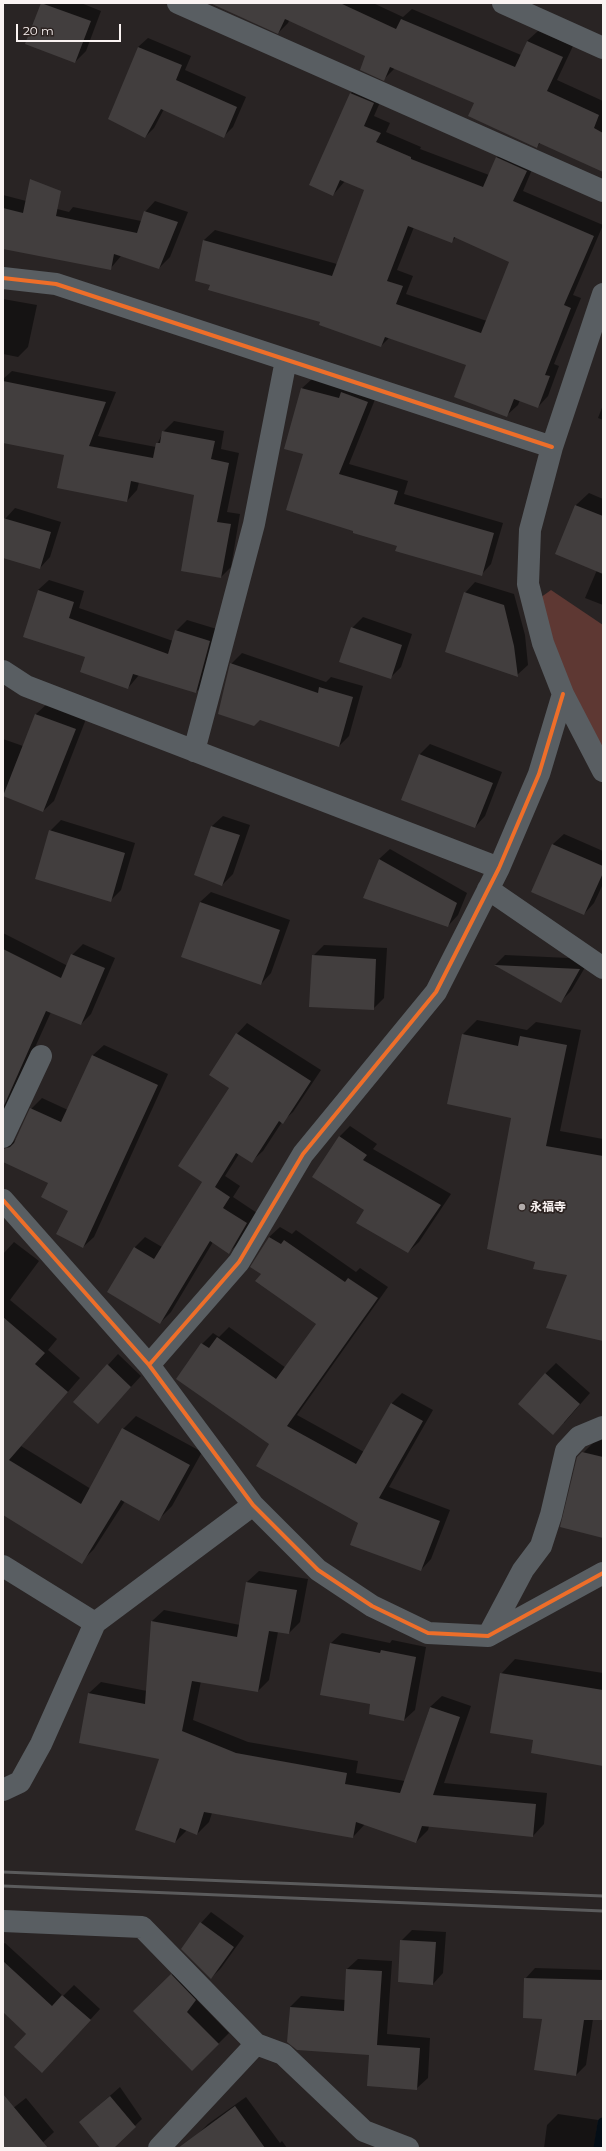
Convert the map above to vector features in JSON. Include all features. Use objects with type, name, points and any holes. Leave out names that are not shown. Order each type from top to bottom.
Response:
[{"type":"street","points":[[178,3],[603,191]]},
{"type":"street","points":[[503,3],[603,48]]},
{"type":"street","points":[[3,278],[56,284],[552,447]]},
{"type":"street","points":[[603,294],[552,447],[530,530],[528,584],[543,643],[564,694],[603,771]]},
{"type":"street","points":[[194,751],[254,524],[286,360]]},
{"type":"street","points":[[3,671],[26,686],[499,868]]},
{"type":"street","points":[[149,1365],[239,1262],[303,1154],[436,992],[499,868],[539,774],[564,694]]},
{"type":"street","points":[[488,889],[603,968]]},
{"type":"street","points":[[3,1137],[41,1056]]},
{"type":"street","points":[[3,1200],[149,1365],[253,1505],[318,1570],[372,1606],[428,1633],[488,1636],[603,1573]]},
{"type":"street","points":[[488,1636],[523,1570],[541,1546],[552,1515],[566,1451],[579,1437],[603,1427]]},
{"type":"street","points":[[3,1790],[20,1782],[41,1744],[95,1623],[253,1505]]},
{"type":"street","points":[[3,1566],[95,1623]]},
{"type":"street","points":[[3,1921],[142,1927],[256,2044],[283,2054],[364,2131],[408,2148]]},
{"type":"street","points":[[159,2148],[256,2044]]},
{"type":"shaded area","points":[[551,590],[603,625],[603,771],[533,603]]},
{"type":"building","points":[[41,3],[91,21],[75,63],[25,44]]},
{"type":"building","points":[[210,3],[340,3],[396,29],[401,19],[515,67],[527,41],[563,57],[547,91],[599,115],[594,128],[603,133],[603,172],[539,143],[537,148],[468,116],[474,103],[390,67],[384,81],[360,70],[365,56],[285,19],[278,34]]},
{"type":"building","points":[[138,47],[182,65],[176,80],[237,107],[224,138],[161,109],[145,138],[108,119]]},
{"type":"building","points":[[350,93],[374,103],[364,126],[381,133],[376,142],[411,157],[411,159],[483,187],[496,157],[527,171],[513,201],[594,236],[564,305],[571,308],[545,375],[550,376],[538,408],[514,399],[507,417],[454,397],[466,365],[385,337],[381,347],[319,325],[320,322],[208,290],[210,285],[195,281],[203,240],[332,276],[364,190],[340,180],[333,196],[309,185]],"holes":[[[408,226],[452,243],[454,237],[509,262],[481,333],[396,304],[403,286],[387,281]]]},
{"type":"building","points":[[30,179],[61,191],[56,216],[137,233],[144,211],[178,222],[159,269],[114,254],[111,270],[3,249],[3,208],[23,213]]},
{"type":"building","points":[[3,381],[106,402],[89,446],[153,458],[156,443],[160,443],[162,431],[215,441],[211,459],[229,463],[217,522],[231,524],[221,578],[181,571],[194,495],[131,481],[127,502],[57,488],[64,455],[3,443]]},
{"type":"building","points":[[301,388],[339,398],[341,392],[368,402],[339,474],[398,491],[394,504],[494,533],[482,576],[395,551],[397,546],[353,533],[353,531],[286,510],[303,454],[284,449]]},
{"type":"building","points":[[575,505],[603,516],[603,574],[555,554]]},
{"type":"building","points":[[3,518],[51,532],[40,569],[3,558]]},
{"type":"building","points":[[38,590],[74,602],[69,618],[168,654],[175,630],[210,641],[196,693],[133,674],[128,689],[80,672],[85,657],[23,637]]},
{"type":"building","points":[[464,592],[504,605],[514,646],[518,677],[445,652]]},
{"type":"building","points":[[351,627],[402,645],[391,679],[339,662]]},
{"type":"building","points":[[230,663],[318,693],[319,687],[353,697],[339,747],[260,720],[254,726],[218,714]]},
{"type":"building","points":[[35,714],[76,729],[43,812],[3,796]]},
{"type":"building","points":[[419,754],[493,783],[475,828],[401,800]]},
{"type":"building","points":[[211,826],[240,835],[222,886],[194,875]]},
{"type":"building","points":[[49,830],[125,853],[111,902],[35,879]]},
{"type":"building","points":[[552,844],[603,866],[603,873],[584,915],[531,892]]},
{"type":"building","points":[[379,859],[457,903],[448,927],[363,898]]},
{"type":"building","points":[[200,902],[280,930],[261,985],[181,957]]},
{"type":"building","points":[[3,949],[61,978],[71,954],[105,968],[81,1025],[46,1011],[3,1108]]},
{"type":"building","points":[[312,955],[376,959],[374,1010],[309,1007]]},
{"type":"building","points":[[494,965],[580,969],[561,1003]]},
{"type":"building","points":[[236,1033],[311,1081],[283,1124],[279,1121],[252,1163],[236,1153],[215,1187],[230,1197],[223,1208],[247,1223],[229,1254],[210,1241],[160,1324],[107,1292],[134,1247],[154,1259],[202,1182],[178,1166],[229,1088],[209,1075]]},
{"type":"building","points":[[462,1034],[518,1046],[520,1036],[567,1045],[546,1146],[603,1156],[603,1341],[546,1328],[567,1275],[533,1269],[535,1262],[487,1249],[511,1118],[447,1104]]},
{"type":"building","points":[[92,1055],[158,1085],[83,1248],[56,1234],[68,1211],[41,1197],[48,1183],[3,1162],[3,1149],[10,1147],[14,1143],[30,1108],[61,1122]]},
{"type":"building","points":[[339,1136],[367,1155],[363,1160],[441,1205],[408,1253],[356,1223],[364,1210],[312,1177]]},
{"type":"building","points":[[269,1237],[281,1244],[284,1240],[345,1282],[348,1278],[378,1298],[287,1426],[356,1464],[391,1403],[423,1421],[379,1498],[440,1521],[421,1571],[350,1545],[358,1523],[256,1466],[269,1444],[176,1379],[201,1343],[209,1348],[217,1337],[276,1379],[316,1324],[255,1281],[261,1274],[250,1267]]},
{"type":"building","points":[[3,1317],[45,1353],[35,1364],[68,1392],[9,1460],[81,1504],[122,1428],[190,1465],[159,1521],[121,1500],[82,1564],[3,1515]]},
{"type":"building","points":[[107,1364],[131,1387],[98,1424],[73,1402]]},
{"type":"building","points":[[545,1373],[580,1404],[553,1435],[518,1404]]},
{"type":"building","points":[[582,1452],[603,1457],[603,1538],[560,1527],[577,1457]]},
{"type":"building","points":[[246,1582],[297,1590],[289,1634],[269,1631],[258,1692],[192,1681],[182,1731],[236,1753],[347,1773],[345,1784],[400,1793],[430,1707],[460,1717],[433,1795],[536,1804],[533,1837],[422,1826],[416,1843],[356,1822],[353,1838],[204,1812],[197,1835],[180,1828],[175,1843],[135,1830],[159,1759],[79,1743],[88,1693],[145,1704],[151,1621],[237,1637]]},
{"type":"building","points":[[330,1643],[380,1653],[381,1650],[416,1657],[404,1721],[369,1714],[370,1704],[320,1695]]},
{"type":"building","points":[[500,1673],[603,1690],[603,1766],[531,1753],[533,1740],[490,1733]]},
{"type":"building","points":[[200,1922],[234,1947],[211,1979],[181,1949]]},
{"type":"building","points":[[400,1940],[436,1942],[433,1985],[398,1982]]},
{"type":"building","points":[[3,1961],[52,2006],[62,1995],[91,2020],[42,2073],[14,2047],[26,2034],[3,2012]]},
{"type":"building","points":[[346,1969],[382,1971],[377,2045],[420,2048],[417,2090],[367,2086],[369,2055],[297,2050],[287,2042],[290,2007],[344,2011]]},
{"type":"building","points":[[171,1974],[196,2000],[187,2012],[219,2044],[192,2071],[133,2011]]},
{"type":"building","points":[[524,1978],[603,1980],[603,2020],[584,2020],[576,2076],[534,2070],[542,2019],[523,2018]]},
{"type":"building","points":[[3,2094],[48,2148],[3,2148]]},
{"type":"building","points":[[110,2096],[136,2127],[114,2148],[100,2148],[79,2122]]},
{"type":"building","points":[[235,2106],[265,2148],[178,2148]]},
{"type":"waterway","points":[[599,2148],[603,2123]]},
{"type":"railway","points":[[3,1872],[603,1896]]},
{"type":"railway","points":[[3,1886],[603,1911]]},
{"type":"cycle path","points":[[3,278],[56,284],[552,447]]},
{"type":"cycle path","points":[[149,1365],[239,1262],[303,1154],[436,992],[499,868],[539,774],[563,694]]},
{"type":"cycle path","points":[[3,1200],[149,1365],[253,1505],[318,1570],[372,1606],[428,1633],[488,1636],[603,1573]]},
{"type":"place","name":"永福寺","points":[[522,1207]]}]
